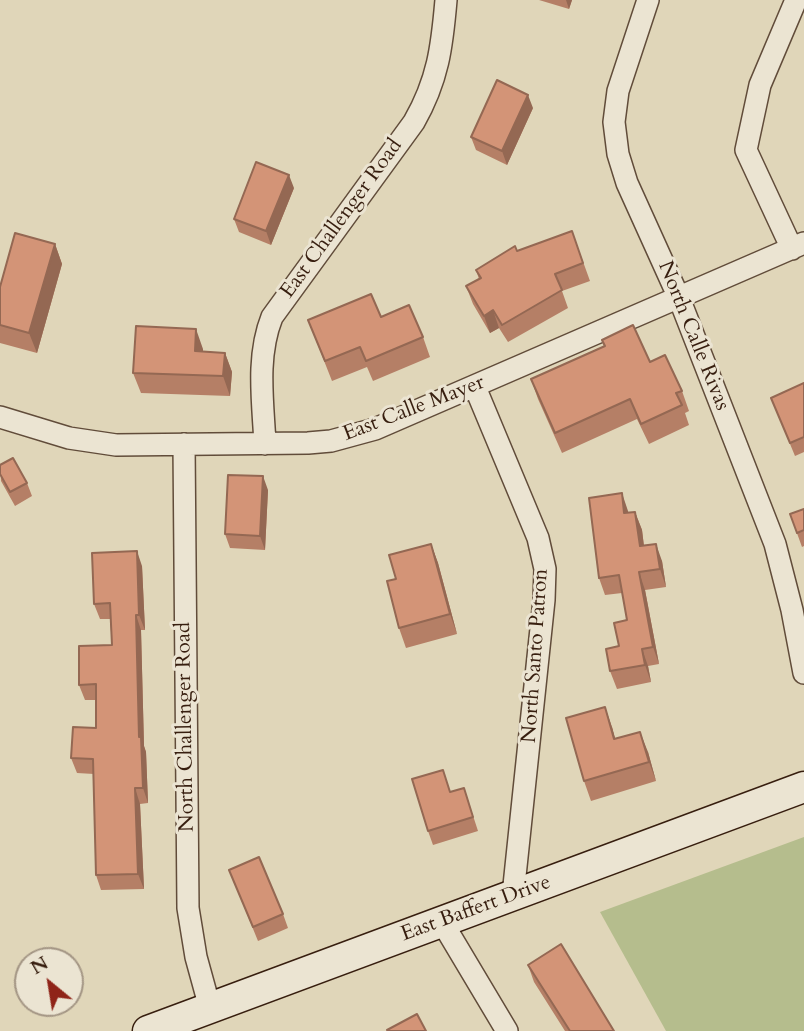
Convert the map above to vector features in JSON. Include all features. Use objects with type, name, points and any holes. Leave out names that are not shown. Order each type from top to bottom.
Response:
[{"type":"street","name":"East Challenger Road","points":[[265,444],[262,361],[264,338],[272,317],[424,104],[439,66],[446,0]]},
{"type":"street","name":"North Calle Rivas","points":[[648,0],[618,91],[615,138],[627,183],[679,298],[775,544],[792,610],[804,673]]},
{"type":"street","points":[[796,0],[760,85],[747,150],[798,246]]},
{"type":"street","name":"East Calle Mayer","points":[[0,417],[69,438],[116,445],[308,443],[354,436],[475,387],[798,246]]},
{"type":"street","name":"North Santo Patron","points":[[475,387],[538,538],[545,569],[513,895]]},
{"type":"street","name":"North Challenger Road","points":[[184,444],[188,908],[196,957],[211,1008]]},
{"type":"street","name":"East Baffert Drive","points":[[148,1031],[804,787]]},
{"type":"street","points":[[442,922],[507,1031]]},
{"type":"green space","points":[[804,837],[804,1031],[666,1031],[600,912]]},
{"type":"building","points":[[497,80],[528,95],[502,151],[471,137]]},
{"type":"building","points":[[256,162],[289,175],[266,231],[234,219]]},
{"type":"building","points":[[572,231],[583,263],[555,274],[562,290],[502,325],[493,310],[484,316],[466,286],[481,278],[476,270],[515,246],[517,251]]},
{"type":"building","points":[[15,233],[55,244],[29,333],[0,325],[0,287]]},
{"type":"building","points":[[371,294],[381,317],[409,305],[423,337],[366,361],[360,347],[325,361],[308,320]]},
{"type":"building","points":[[633,325],[650,362],[665,355],[682,391],[676,393],[682,405],[641,424],[630,399],[555,433],[531,379],[605,346],[602,340]]},
{"type":"building","points":[[136,326],[196,329],[195,351],[225,353],[223,376],[133,373]]},
{"type":"building","points":[[804,383],[804,437],[790,443],[771,398]]},
{"type":"building","points":[[13,458],[27,483],[10,492],[0,474],[0,465]]},
{"type":"building","points":[[228,475],[263,476],[260,536],[225,534]]},
{"type":"building","points":[[622,493],[624,513],[635,512],[640,546],[656,544],[660,569],[639,572],[653,647],[642,649],[645,665],[610,671],[606,649],[619,646],[614,623],[627,620],[619,575],[599,578],[589,498]]},
{"type":"building","points":[[804,509],[804,530],[797,533],[790,514]]},
{"type":"building","points":[[431,544],[450,614],[399,628],[387,581],[396,579],[389,555]]},
{"type":"building","points":[[137,551],[139,737],[143,788],[135,788],[138,874],[96,875],[93,759],[71,758],[73,727],[96,728],[96,684],[79,685],[79,646],[112,645],[110,603],[94,604],[92,553]]},
{"type":"building","points":[[605,707],[614,739],[640,732],[649,762],[584,781],[566,718]]},
{"type":"building","points":[[443,770],[450,792],[464,788],[473,817],[428,831],[412,779]]},
{"type":"building","points":[[259,857],[283,914],[253,927],[229,870]]},
{"type":"building","points":[[561,944],[614,1031],[570,1031],[528,965]]},
{"type":"building","points":[[417,1014],[426,1031],[387,1030]]}]
